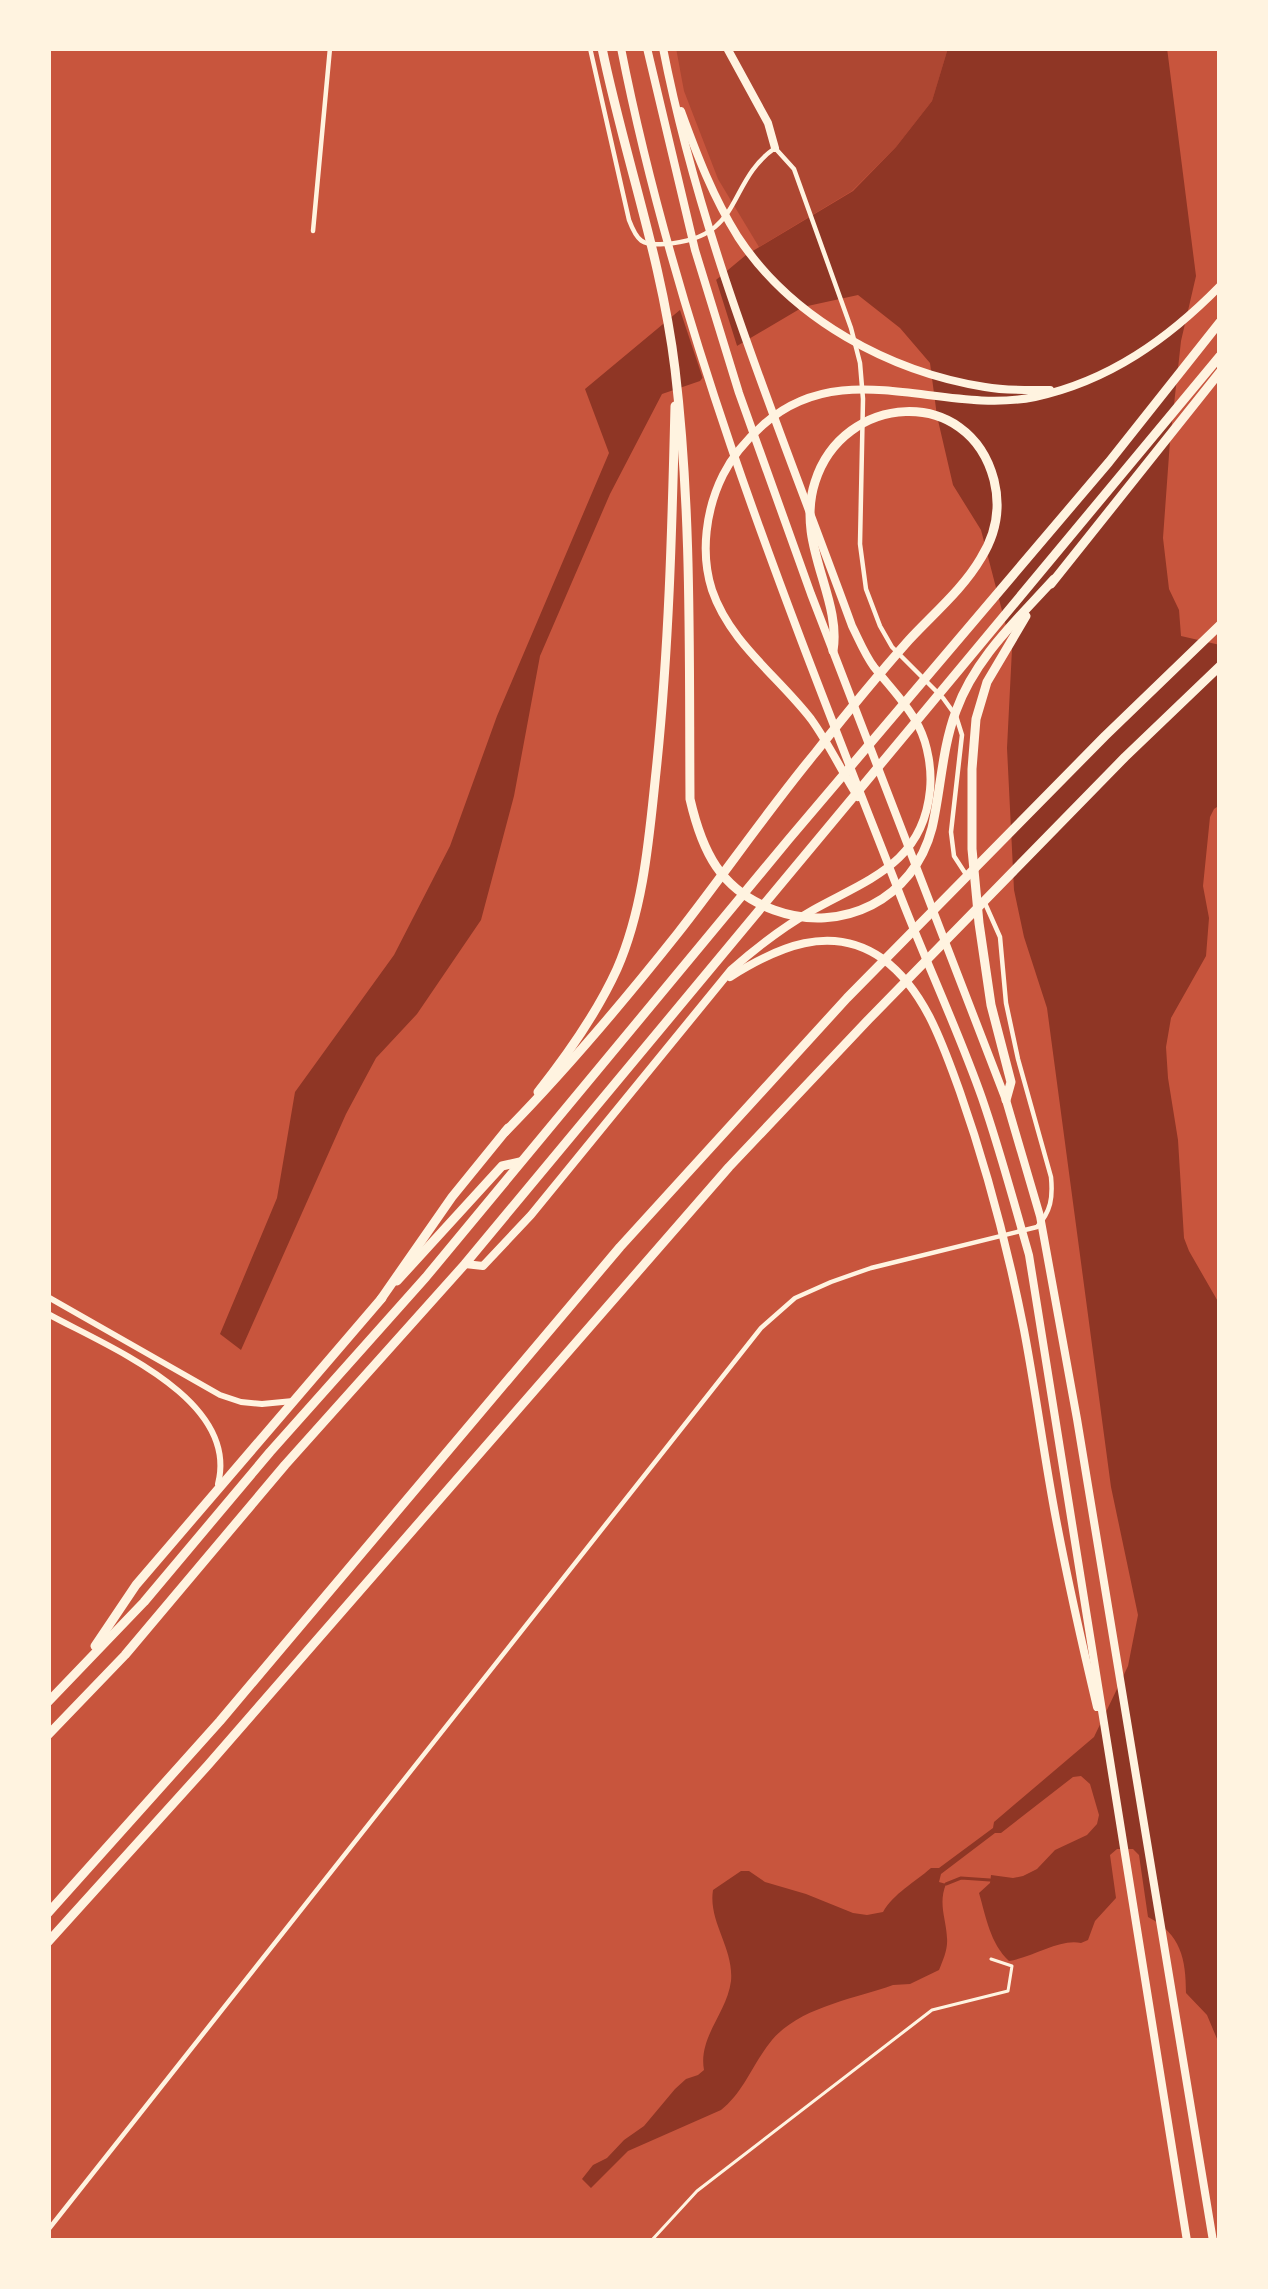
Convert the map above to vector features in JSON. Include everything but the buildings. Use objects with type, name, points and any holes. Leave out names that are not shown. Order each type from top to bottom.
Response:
[{"type":"highway","points":[[602,48],[664,305],[677,394],[687,505],[690,799],[699,839],[716,868],[737,890],[771,909],[802,917],[863,911],[885,899],[919,860],[931,831],[955,712],[974,671],[1220,373]]},
{"type":"highway","points":[[48,1702],[144,1602],[426,1277],[1109,462],[1220,322]]},
{"type":"highway","points":[[48,1735],[124,1655],[465,1264],[1220,356]]},
{"type":"highway","points":[[381,1299],[452,1197],[585,1029],[616,969],[637,912],[666,681],[677,394]]},
{"type":"highway","points":[[505,1132],[551,1085],[677,933],[893,659],[973,572],[995,530],[994,478],[969,435],[944,418],[893,411],[868,419],[846,433],[826,456],[814,485],[810,526],[816,565],[837,630],[833,651]]},
{"type":"highway","points":[[1006,1100],[1011,1082],[991,1005],[979,923],[971,769],[976,719],[987,682],[1054,579]]},
{"type":"highway","points":[[48,1913],[220,1721],[620,1247],[847,998],[1220,625]]},
{"type":"highway","points":[[48,1942],[729,1168],[868,1018],[1220,666]]},
{"type":"highway","points":[[79,1670],[136,1585],[381,1299],[502,1166],[520,1162]]},
{"type":"main road","points":[[621,48],[671,250],[711,386],[792,614],[982,1098],[1029,1256],[1187,2241]]},
{"type":"main road","points":[[646,48],[695,250],[739,393],[1006,1100],[1040,1216],[1213,2241]]},
{"type":"main road","points":[[465,1264],[483,1266],[531,1215],[731,970],[766,939],[900,859],[928,813],[931,783],[919,727],[870,662],[852,626],[704,211],[664,48]]},
{"type":"main road","points":[[727,48],[769,123],[775,148]]},
{"type":"main road","points":[[669,75],[718,204],[757,262],[822,321],[890,360],[957,382],[989,388],[1057,389]]},
{"type":"main road","points":[[869,814],[809,718],[725,620],[711,587],[707,525],[714,493],[727,467],[745,441],[790,404],[818,394],[880,389],[987,400],[1038,397],[1084,382],[1165,338],[1220,286]]},
{"type":"main road","points":[[724,981],[765,956],[800,943],[862,948],[881,958],[914,991],[929,1015],[954,1075],[995,1202],[1016,1291],[1056,1516],[1110,1760]]},
{"type":"street","points":[[313,231],[330,48]]},
{"type":"street","points":[[48,2230],[761,1328],[795,1298],[831,1282],[1036,1227],[1048,1215],[1051,1177],[1006,1003],[1000,937],[990,910],[953,856],[951,832],[962,735],[944,698],[892,647],[866,590],[860,544],[860,363],[794,169],[775,148],[758,160],[716,229],[681,243],[647,245],[636,238],[629,220],[590,48]]},
{"type":"street","points":[[48,1297],[220,1395],[262,1404],[293,1401]]},
{"type":"street","points":[[48,1314],[159,1377],[195,1404],[220,1448],[215,1494]]},
{"type":"lane","points":[[651,2241],[697,2192],[932,2010],[1008,1990],[1012,1966],[991,1959]]},
{"type":"shaded area","points":[[676,48],[948,48],[932,101],[896,147],[852,191],[759,247],[718,179],[684,91]]},
{"type":"shaded area","points":[[948,48],[1167,48],[1196,276],[1181,341],[1163,538],[1181,636],[1220,645],[1220,805],[1210,817],[1203,886],[1209,918],[1206,956],[1171,1018],[1166,1047],[1184,1238],[1220,1305],[1220,2046],[1207,2015],[1186,1993],[1183,1958],[1175,1940],[1148,1917],[1139,1855],[1133,1849],[1117,1849],[1110,1855],[1116,1898],[1095,1921],[1088,1940],[1009,1961],[997,1946],[979,1893],[990,1883],[991,1875],[1023,1876],[1097,1824],[1090,1784],[1081,1776],[1073,1777],[941,1874],[939,1882],[946,1884],[947,1942],[939,1970],[910,1984],[893,1985],[797,2019],[772,2040],[721,2110],[628,2151],[591,2188],[582,2179],[593,2165],[644,2126],[686,2079],[704,2070],[705,2047],[731,1981],[713,1890],[741,1871],[749,1871],[765,1882],[853,1913],[883,1912],[931,1868],[939,1868],[993,1828],[994,1822],[1094,1737],[1128,1666],[1138,1615],[1111,1487],[1047,1008],[1014,890],[1007,748],[1012,649],[981,530],[953,485],[930,363],[900,328],[858,295],[803,307],[720,356],[700,381],[662,394],[610,494],[540,656],[514,796],[481,920],[417,1014],[376,1058],[346,1114],[241,1350],[220,1334],[277,1198],[295,1092],[394,955],[450,846],[497,716],[609,453],[585,389],[746,255],[853,191],[932,101]]},
{"type":"pier","points":[[714,273],[739,352],[724,361],[705,385],[678,304]]},
{"type":"waterway","points":[[946,1884],[961,1878],[990,1880]]}]
